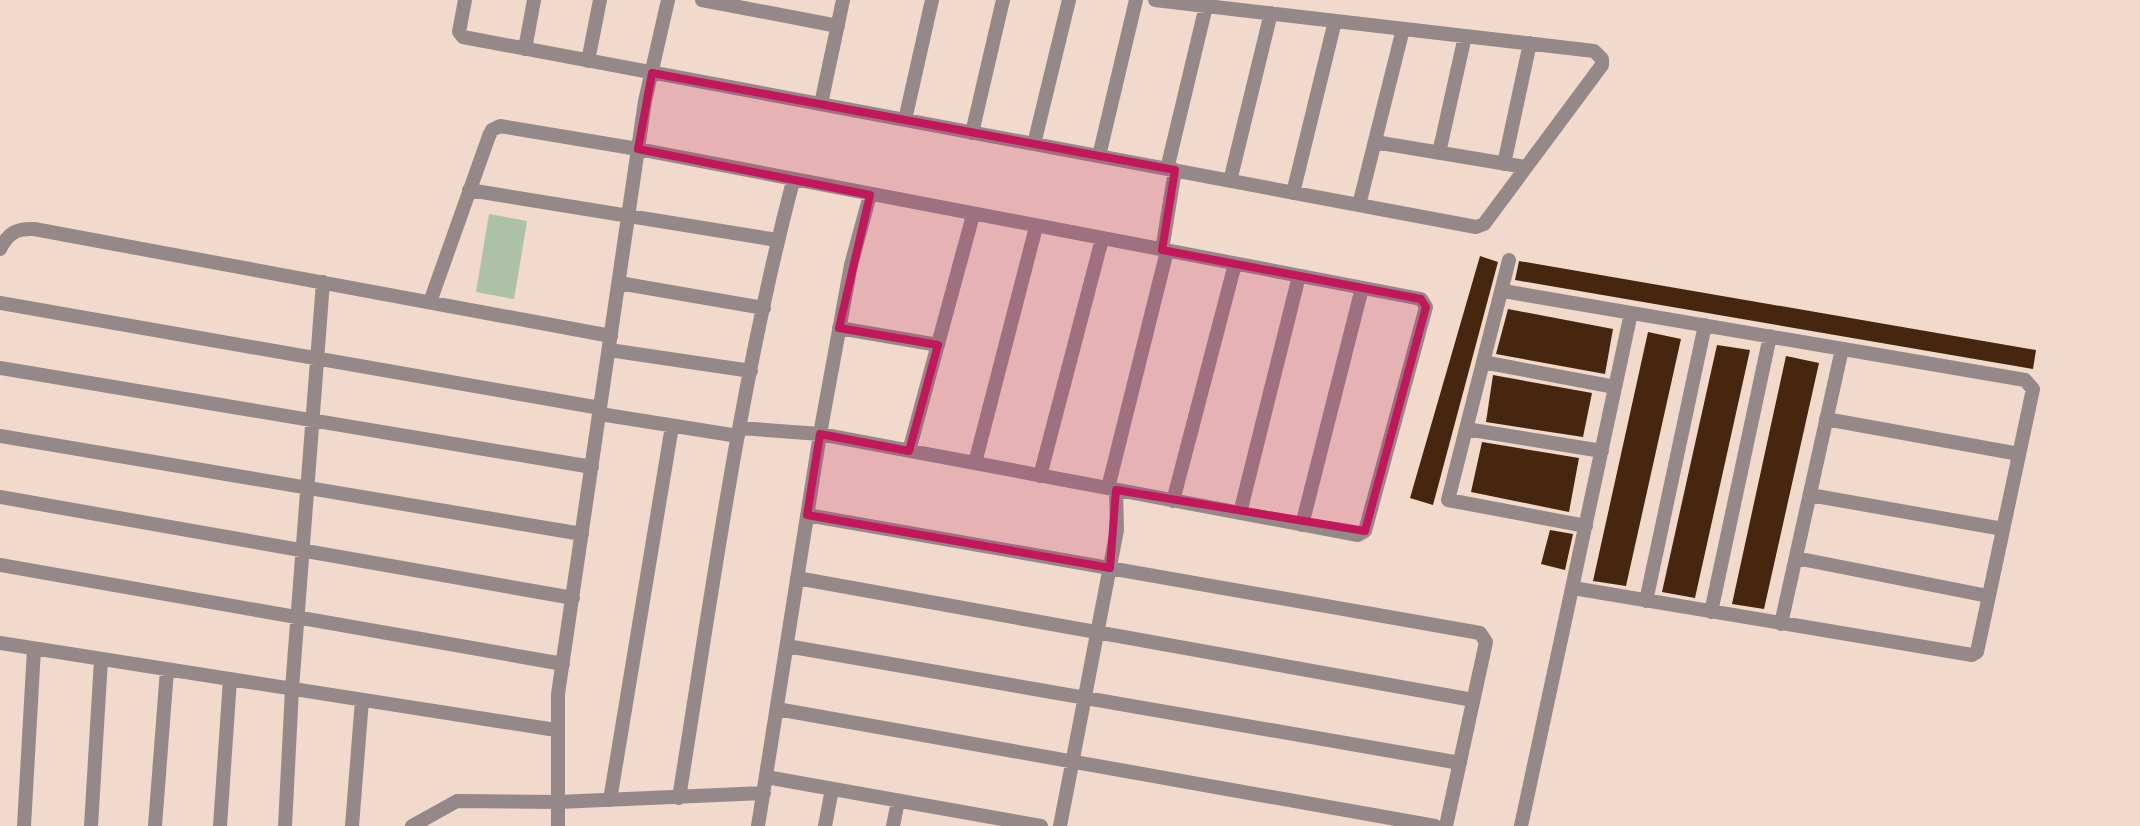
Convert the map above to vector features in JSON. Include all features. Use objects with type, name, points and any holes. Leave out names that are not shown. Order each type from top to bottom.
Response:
[{"type":"street","points":[[465,0],[459,32],[463,37],[1480,226],[1599,72],[1602,59],[1594,51],[1155,0]]},
{"type":"street","points":[[525,49],[534,0]]},
{"type":"street","points":[[588,60],[600,0]]},
{"type":"street","points":[[558,826],[556,730],[563,664],[638,149],[668,0]]},
{"type":"street","points":[[702,0],[838,26]]},
{"type":"street","points":[[821,104],[843,0]]},
{"type":"street","points":[[905,120],[932,0]]},
{"type":"street","points":[[972,132],[1004,0]]},
{"type":"street","points":[[1034,144],[1069,0]]},
{"type":"street","points":[[1099,156],[1136,0]]},
{"type":"street","points":[[1060,826],[1117,530],[1112,489],[1165,251],[1171,170],[1206,6]]},
{"type":"street","points":[[1230,181],[1271,13]]},
{"type":"street","points":[[1292,192],[1335,21]]},
{"type":"street","points":[[1360,205],[1402,28]]},
{"type":"street","points":[[1439,153],[1465,36]]},
{"type":"street","points":[[1504,164],[1530,44]]},
{"type":"street","points":[[0,303],[672,426],[820,434],[1358,535],[1365,531],[1426,307],[1421,299],[638,149],[496,127],[489,136],[430,302]]},
{"type":"street","points":[[1375,142],[1525,168]]},
{"type":"street","points":[[679,798],[739,432],[793,181]]},
{"type":"street","points":[[470,190],[778,240]]},
{"type":"street","points":[[758,826],[820,434],[850,265],[870,195]]},
{"type":"street","points":[[910,451],[973,214]]},
{"type":"street","points":[[976,464],[1036,226]]},
{"type":"street","points":[[0,249],[10,234],[34,228],[430,302],[751,371]]},
{"type":"street","points":[[1040,476],[1102,239]]},
{"type":"street","points":[[1508,260],[1448,500],[1586,526]]},
{"type":"street","points":[[1173,500],[1235,264]]},
{"type":"street","points":[[1240,513],[1299,276]]},
{"type":"street","points":[[285,826],[323,282]]},
{"type":"street","points":[[619,283],[764,308]]},
{"type":"street","points":[[1302,525],[1362,288]]},
{"type":"street","points":[[1503,291],[2025,380],[2033,389],[1977,652],[1972,655],[1573,588]]},
{"type":"street","points":[[1521,826],[1631,313]]},
{"type":"street","points":[[1646,601],[1705,326]]},
{"type":"street","points":[[839,328],[938,345]]},
{"type":"street","points":[[1711,612],[1770,336]]},
{"type":"street","points":[[1781,624],[1842,349]]},
{"type":"street","points":[[1483,362],[1616,387]]},
{"type":"street","points":[[0,368],[592,467]]},
{"type":"street","points":[[1826,419],[2019,454]]},
{"type":"street","points":[[610,800],[672,426]]},
{"type":"street","points":[[1466,429],[1602,452]]},
{"type":"street","points":[[0,436],[582,534]]},
{"type":"street","points":[[1810,495],[2003,529]]},
{"type":"street","points":[[0,498],[573,598]]},
{"type":"street","points":[[807,515],[1480,633],[1486,642],[1446,826]]},
{"type":"street","points":[[1796,558],[1988,596]]},
{"type":"street","points":[[0,565],[563,664]]},
{"type":"street","points":[[797,578],[1473,700]]},
{"type":"street","points":[[0,644],[556,730]]},
{"type":"street","points":[[786,646],[1460,763]]},
{"type":"street","points":[[24,826],[34,649]]},
{"type":"street","points":[[90,826],[102,660]]},
{"type":"street","points":[[155,826],[167,670]]},
{"type":"street","points":[[220,826],[230,679]]},
{"type":"street","points":[[352,826],[362,700]]},
{"type":"street","points":[[777,709],[1435,826]]},
{"type":"street","points":[[412,826],[457,801],[679,798],[765,785],[832,789],[898,801],[960,819],[1031,825]]},
{"type":"street","points":[[825,826],[832,789]]},
{"type":"street","points":[[893,826],[898,801]]},
{"type":"highlighted area","points":[[652,73],[1175,170],[1162,250],[1421,299],[1426,307],[1365,531],[1116,490],[1110,568],[807,515],[820,434],[909,451],[938,345],[839,328],[870,195],[638,149]]},
{"type":"green space","points":[[489,214],[527,221],[514,299],[476,292]]},
{"type":"building","points":[[1480,256],[1498,262],[1433,505],[1410,498]]},
{"type":"building","points":[[1519,261],[2036,350],[2033,369],[1515,280]]},
{"type":"building","points":[[1508,309],[1613,329],[1605,374],[1496,354]]},
{"type":"building","points":[[1648,332],[1681,339],[1626,586],[1593,581]]},
{"type":"building","points":[[1717,345],[1750,350],[1695,598],[1662,592]]},
{"type":"building","points":[[1786,356],[1819,363],[1764,609],[1732,604]]},
{"type":"building","points":[[1493,375],[1592,393],[1583,437],[1486,422]]},
{"type":"building","points":[[1482,442],[1579,458],[1569,512],[1471,492]]},
{"type":"building","points":[[1550,530],[1573,534],[1565,570],[1541,564]]}]
